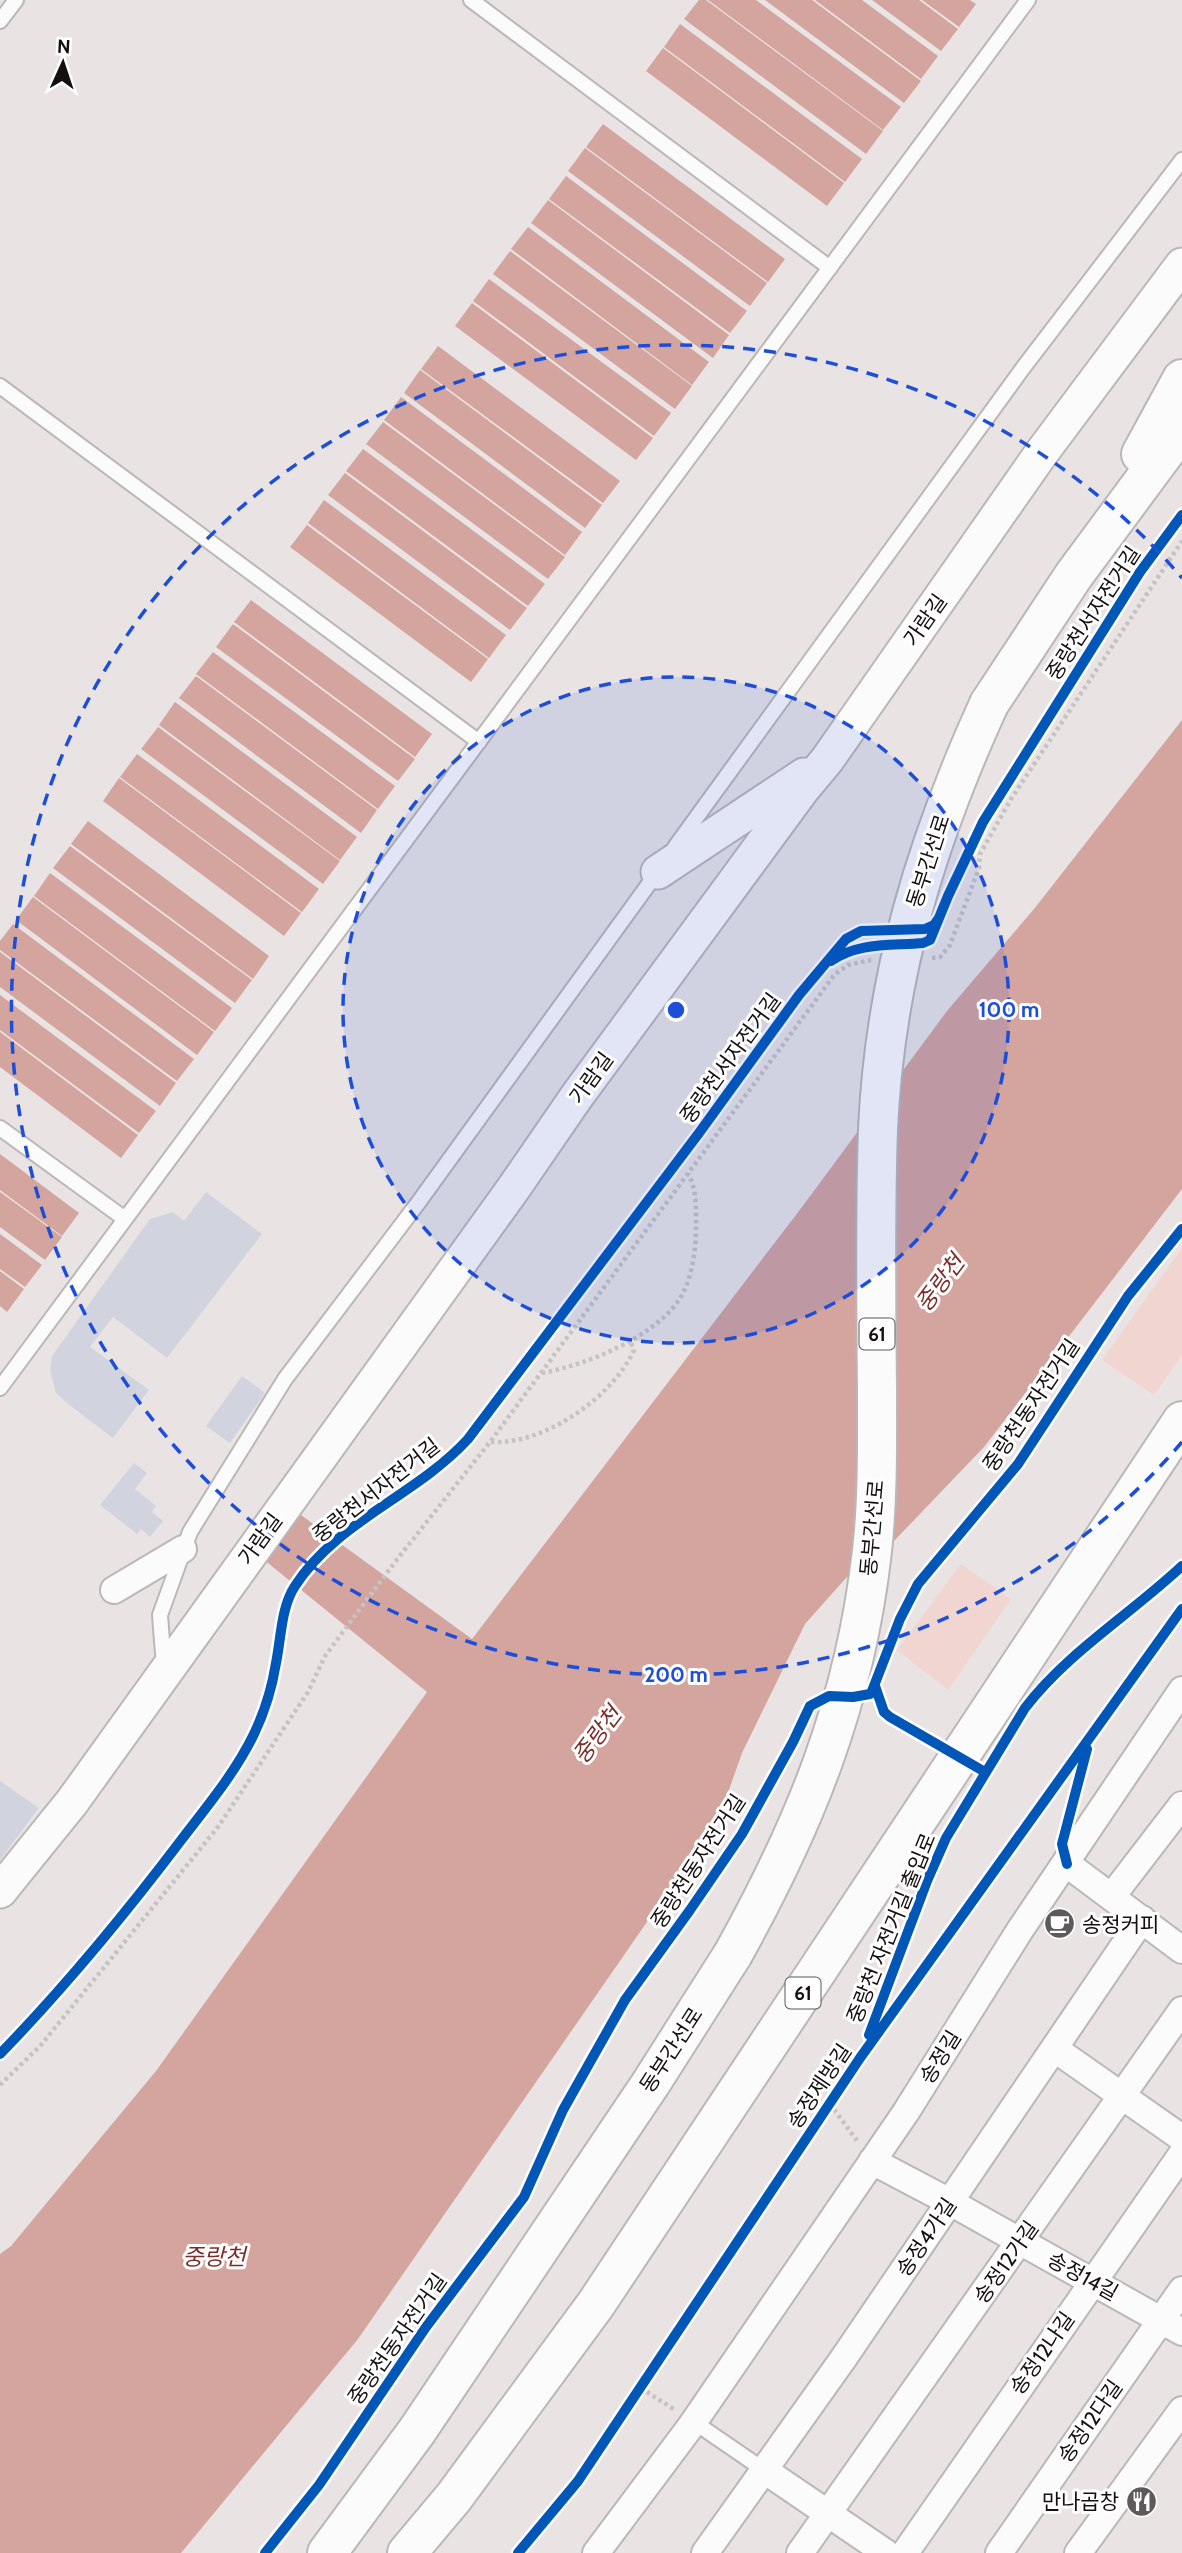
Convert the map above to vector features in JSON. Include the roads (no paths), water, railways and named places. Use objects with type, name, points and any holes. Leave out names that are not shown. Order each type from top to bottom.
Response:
[{"type":"highway","points":[[1074,575],[1182,379]]},
{"type":"highway","name":"동부간선로","points":[[327,2553],[425,2419],[651,2083],[733,1954],[778,1869],[818,1779],[844,1702],[872,1550],[876,1489],[878,1126],[886,1043],[906,930],[930,848],[957,775],[989,704],[1074,575],[1182,429]]},
{"type":"highway","name":"61","points":[[407,2553],[454,2497],[596,2304],[1182,1421]]},
{"type":"street","name":"가람길","points":[[5,1874],[72,1802],[577,1096],[802,790],[827,760],[1040,455],[1182,265]]},
{"type":"street","points":[[658,872],[827,760]]},
{"type":"street","points":[[114,1590],[183,1549]]},
{"type":"street","name":"송정길","points":[[596,2553],[694,2422],[906,2112],[1020,1930],[1182,1690]]},
{"type":"street","points":[[1112,1896],[1182,1805]]},
{"type":"street","points":[[1067,1864],[1181,1947]]},
{"type":"street","name":"송정4가길","points":[[705,2553],[950,2202],[1142,1919]]},
{"type":"street","name":"송정12가길","points":[[800,2553],[1182,2010]]},
{"type":"street","points":[[1055,2049],[1182,2138]]},
{"type":"street","name":"송정12나길","points":[[905,2553],[1182,2154]]},
{"type":"street","name":"송정14길","points":[[872,2161],[1171,2326]]},
{"type":"street","name":"송정12다길","points":[[999,2553],[1171,2326],[1182,2290]]},
{"type":"street","points":[[1078,2553],[1182,2410]]},
{"type":"street","points":[[764,2470],[886,2553]]},
{"type":"lane","points":[[0,21],[16,0]]},
{"type":"lane","points":[[471,0],[830,268]]},
{"type":"lane","points":[[0,1388],[1028,0]]},
{"type":"lane","points":[[165,1672],[160,1615],[183,1549],[190,1532],[285,1379],[426,1192],[1023,368],[1182,160]]},
{"type":"lane","points":[[0,386],[479,742]]},
{"type":"lane","points":[[0,1128],[125,1219]]},
{"type":"lane","points":[[694,2422],[764,2470]]},
{"type":"water","points":[[699,0],[706,0],[883,131],[866,154],[684,19]]},
{"type":"water","points":[[708,0],[756,0],[901,107],[883,130]]},
{"type":"water","points":[[765,0],[812,0],[921,81],[904,103]]},
{"type":"water","points":[[815,0],[862,0],[938,56],[921,79]]},
{"type":"water","points":[[872,0],[919,0],[958,29],[941,51]]},
{"type":"water","points":[[922,0],[970,0],[976,4],[959,27]]},
{"type":"water","points":[[680,24],[862,159],[845,182],[664,47]]},
{"type":"water","points":[[663,48],[844,183],[827,206],[646,71]]},
{"type":"water","points":[[603,124],[785,259],[768,282],[586,147]]},
{"type":"water","points":[[585,148],[767,283],[750,306],[568,171]]},
{"type":"water","points":[[566,176],[747,311],[730,333],[549,199]]},
{"type":"water","points":[[548,200],[729,335],[713,358],[531,223]]},
{"type":"water","points":[[528,227],[709,362],[692,385],[511,249]]},
{"type":"water","points":[[510,251],[692,386],[675,409],[493,274]]},
{"type":"water","points":[[489,279],[671,413],[654,436],[473,301]]},
{"type":"water","points":[[472,303],[653,438],[636,460],[455,326]]},
{"type":"water","points":[[438,346],[620,481],[603,503],[421,369]]},
{"type":"water","points":[[420,370],[602,505],[585,528],[404,393]]},
{"type":"water","points":[[401,397],[582,532],[565,555],[384,420]]},
{"type":"water","points":[[383,422],[565,557],[548,579],[366,444]]},
{"type":"water","points":[[363,449],[545,584],[528,606],[346,471]]},
{"type":"water","points":[[345,473],[527,608],[510,630],[328,495]]},
{"type":"water","points":[[324,500],[506,635],[489,658],[308,523]]},
{"type":"water","points":[[307,525],[488,659],[471,682],[290,547]]},
{"type":"water","points":[[251,600],[432,734],[415,757],[234,622]]},
{"type":"water","points":[[233,624],[415,759],[398,781],[216,647]]},
{"type":"water","points":[[213,652],[395,786],[378,809],[196,674]]},
{"type":"water","points":[[196,676],[377,810],[361,833],[179,698]]},
{"type":"water","points":[[175,702],[357,837],[340,860],[159,725]]},
{"type":"water","name":"중랑천","points":[[1182,720],[1182,1189],[984,1447],[894,1541],[846,1578],[805,1624],[742,1753],[719,1818],[358,2339],[181,2553],[0,2553],[0,2254],[11,2246],[156,2071],[427,1692],[263,1559],[294,1510],[472,1639],[802,1207],[947,1011],[1034,909]]},
{"type":"water","points":[[158,727],[340,861],[323,884],[141,749]]},
{"type":"water","points":[[137,754],[319,889],[302,912],[120,777]]},
{"type":"water","points":[[119,778],[301,913],[284,936],[103,801]]},
{"type":"water","points":[[88,821],[269,956],[253,979],[71,844]]},
{"type":"water","points":[[70,846],[252,980],[235,1003],[53,868]]},
{"type":"water","points":[[50,873],[232,1008],[215,1031],[34,896]]},
{"type":"water","points":[[33,897],[214,1032],[197,1055],[16,920]]},
{"type":"water","points":[[13,924],[194,1059],[177,1081],[0,950],[0,941]]},
{"type":"water","points":[[0,952],[176,1083],[160,1106],[0,987]]},
{"type":"water","points":[[0,995],[156,1111],[139,1133],[0,1030]]},
{"type":"water","points":[[0,1032],[138,1135],[121,1158],[0,1067]]},
{"type":"water","points":[[0,1154],[79,1213],[62,1236],[0,1190]]},
{"type":"water","points":[[0,1192],[62,1237],[45,1260],[0,1227]]},
{"type":"water","points":[[0,1234],[42,1265],[25,1287],[0,1269]]},
{"type":"water","points":[[0,1271],[24,1289],[7,1312],[0,1306]]},
{"type":"place","name":"송정커피","points":[[1059,1924]]},
{"type":"place","name":"만나곱창","points":[[1142,2501]]}]
